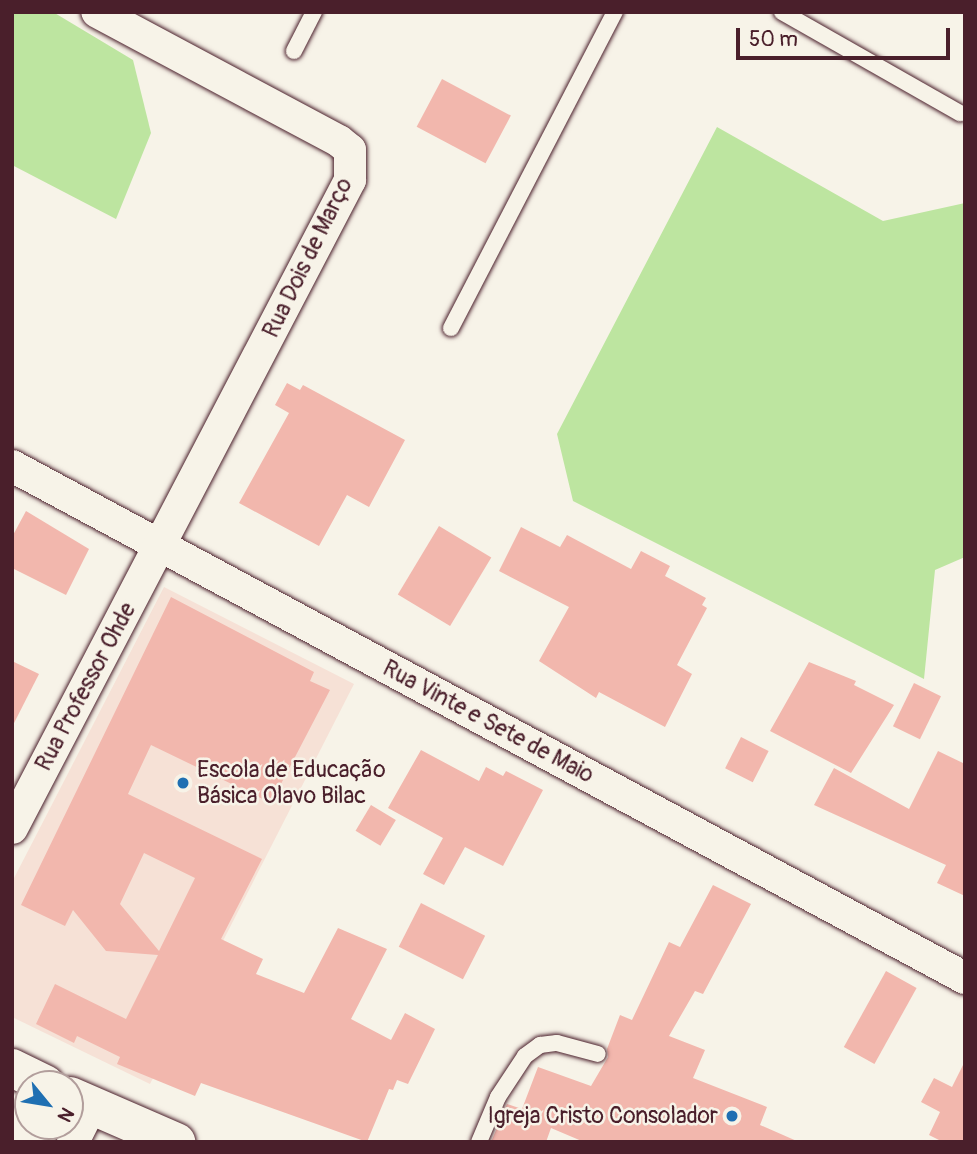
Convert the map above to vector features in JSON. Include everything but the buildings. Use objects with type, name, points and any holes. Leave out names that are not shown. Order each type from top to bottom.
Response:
[{"type":"main road","points":[[84,1103],[176,1142]]},
{"type":"street","name":"Rua Dois de Março","points":[[97,12],[339,141],[350,150],[352,159],[350,180],[341,201],[159,545]]},
{"type":"street","name":"Rua Vinte e Sete de Maio","points":[[12,466],[965,978]]},
{"type":"street","name":"Rua Professor Ohde","points":[[12,828],[159,545]]},
{"type":"lane","points":[[294,51],[314,12]]},
{"type":"lane","points":[[451,328],[615,12]]},
{"type":"lane","points":[[782,12],[960,113]]},
{"type":"lane","points":[[479,1142],[498,1097],[525,1056],[540,1045],[557,1043],[598,1054]]},
{"type":"shaded area","name":"Escola de Educação Básica Olavo Bilac","points":[[164,587],[354,684],[150,1084],[12,1017],[12,882]]},
{"type":"green space","points":[[12,12],[53,12],[133,60],[151,133],[116,219],[12,165]]},
{"type":"green space","points":[[717,127],[883,221],[965,203],[965,557],[935,570],[924,679],[573,501],[557,434]]},
{"type":"place","name":"Escola de Educação Básica Olavo Bilac","points":[[183,783]]},
{"type":"place","name":"Igreja Cristo Consolador","points":[[732,1116]]}]
